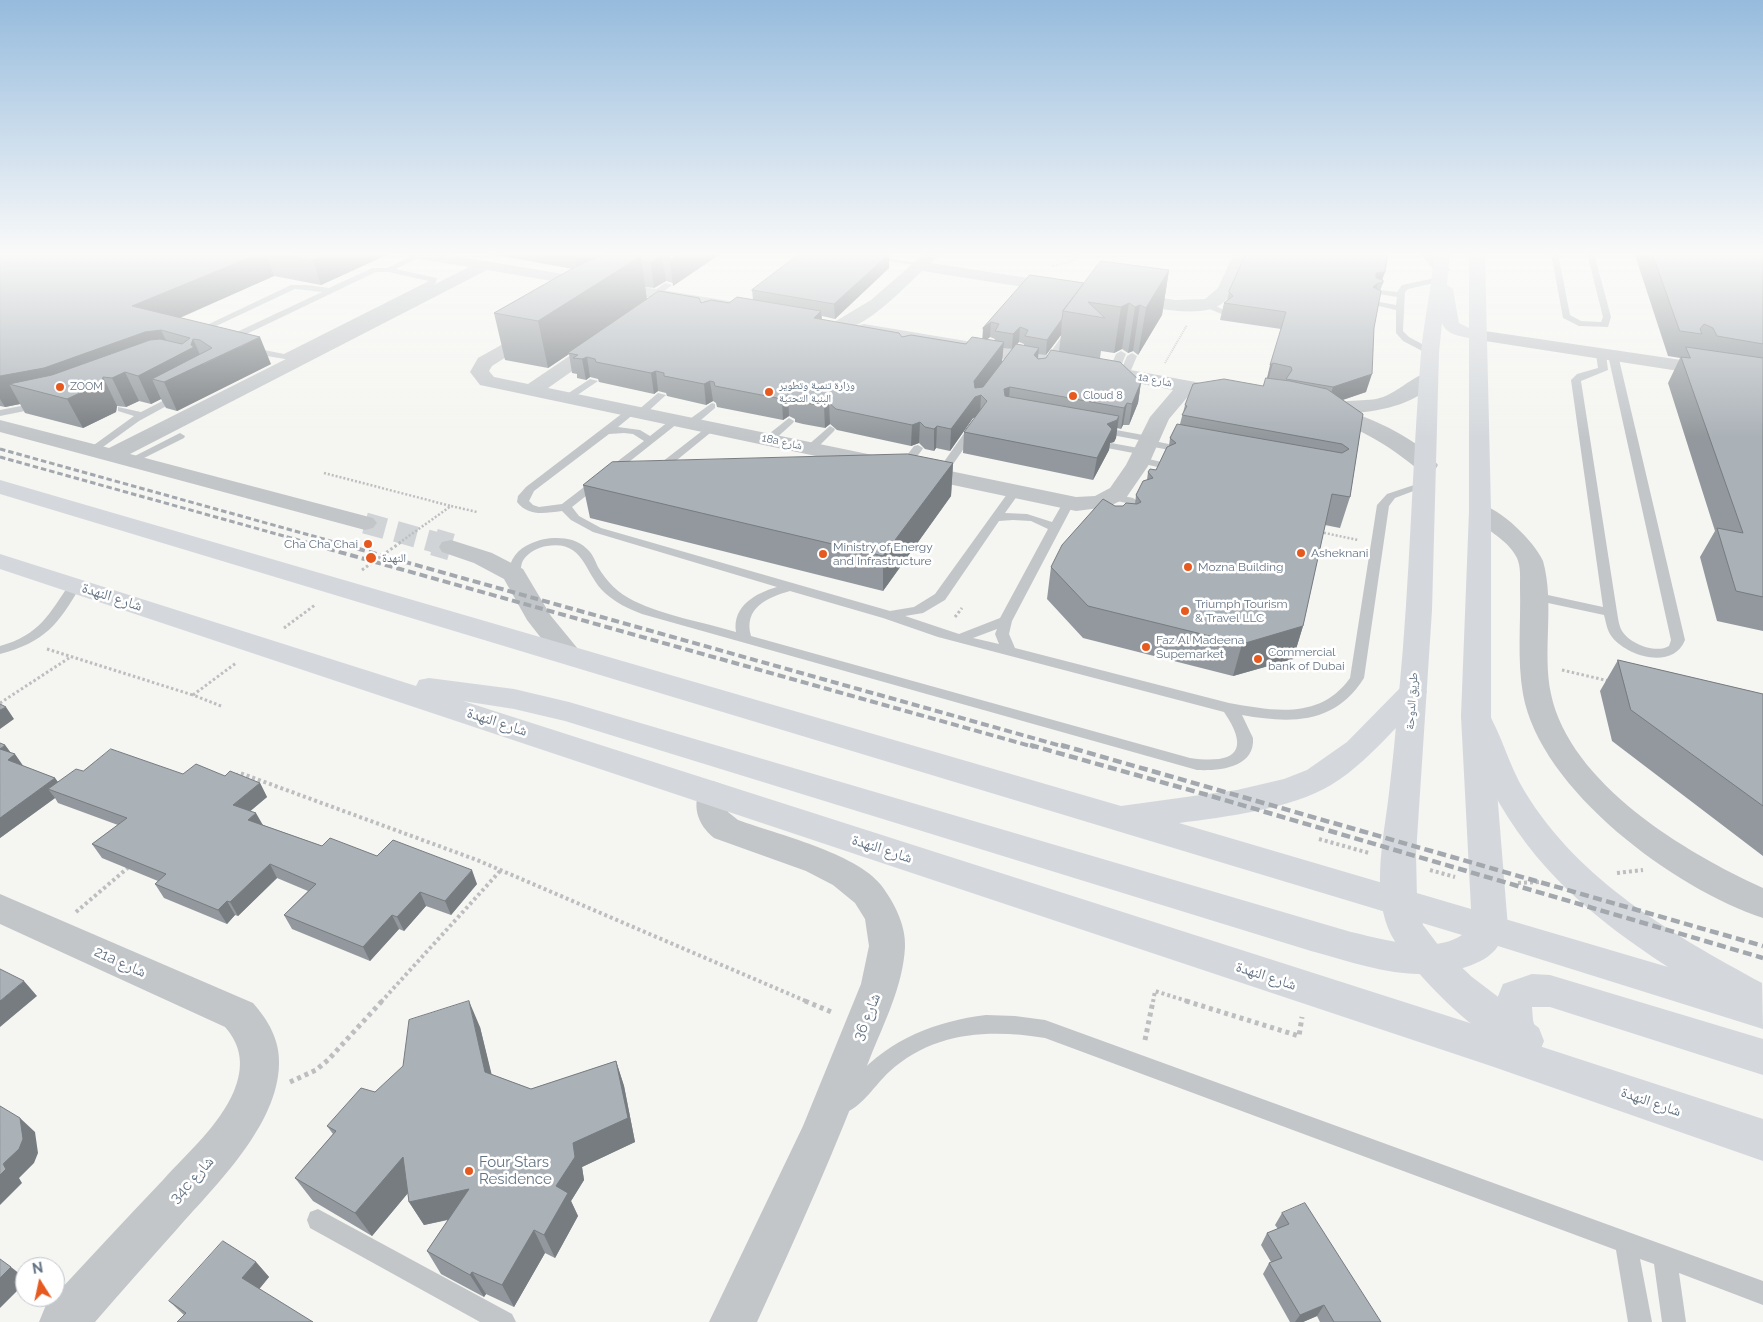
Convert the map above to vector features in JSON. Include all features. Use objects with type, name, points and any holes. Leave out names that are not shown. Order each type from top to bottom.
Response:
[{"type":"main road","name":"طريق الدوحة","points":[[1433,315],[1430,352],[1427,474],[1413,692],[1399,862],[1399,901],[1406,930],[1428,960],[1468,996],[1570,1075]]},
{"type":"main road","points":[[1449,315],[1451,325],[1461,331],[1478,336]]},
{"type":"main road","points":[[373,681],[514,699],[569,712],[1310,936],[1404,959],[1428,960],[1448,958],[1467,951],[1482,941],[1490,928],[1476,716],[1480,511],[1478,315]]},
{"type":"main road","points":[[0,487],[1113,818],[1490,928],[1763,1012]]},
{"type":"main road","name":"شارع النهدة","points":[[0,561],[373,681],[1763,1140]]},
{"type":"main road","points":[[1113,818],[1193,810],[1286,790],[1318,778],[1336,767],[1366,740],[1413,692]]},
{"type":"main road","points":[[1476,716],[1496,765],[1520,812],[1575,878],[1626,919],[1716,977],[1763,1003]]},
{"type":"main road","points":[[1518,1035],[1512,1007],[1516,996],[1532,990],[1550,991],[1763,1057]]},
{"type":"street","points":[[112,455],[376,315]]},
{"type":"street","points":[[842,325],[859,315]]},
{"type":"street","points":[[863,329],[871,315]]},
{"type":"street","name":"18a شارع","points":[[551,321],[485,362],[479,372],[487,381],[531,391],[903,467],[1014,492],[1096,506]]},
{"type":"street","points":[[823,322],[863,329],[917,343],[988,346],[1014,354],[1044,368],[1067,365]]},
{"type":"street","points":[[531,391],[620,329]]},
{"type":"street","points":[[1478,336],[1605,360],[1698,365],[1763,378]]},
{"type":"street","name":"1a شارع","points":[[1085,368],[1242,396]]},
{"type":"street","points":[[1427,474],[1378,429],[1350,418],[1307,407],[1352,408],[1385,404],[1408,394],[1429,378]]},
{"type":"street","points":[[1147,445],[1155,380]]},
{"type":"street","points":[[1096,506],[1122,489],[1147,445],[1186,386]]},
{"type":"street","points":[[0,426],[365,523]]},
{"type":"street","points":[[1480,511],[1525,551],[1532,566],[1537,694],[1542,714],[1551,735],[1584,781],[1608,805],[1652,841],[1687,865],[1763,904]]},
{"type":"street","points":[[451,547],[483,558],[514,574],[540,620],[569,655]]},
{"type":"street","name":"شارع 36","points":[[713,793],[710,806],[714,820],[726,829],[818,862],[851,877],[872,898],[885,924],[888,944],[887,964],[880,984],[820,1138],[733,1322]]},
{"type":"street","name":"21a شارع","points":[[0,908],[239,1015]]},
{"type":"street","name":"34c شارع","points":[[63,1322],[226,1142],[246,1112],[257,1082],[260,1055],[254,1032],[239,1015]]},
{"type":"lane","points":[[206,340],[194,337],[193,335],[199,330],[233,315]]},
{"type":"lane","points":[[281,315],[220,344],[293,359],[374,315]]},
{"type":"lane","points":[[1399,315],[1400,334],[1430,352]]},
{"type":"lane","points":[[1566,315],[1579,323],[1605,325],[1606,315]]},
{"type":"lane","points":[[1044,368],[1074,326]]},
{"type":"lane","points":[[1119,374],[1121,354]]},
{"type":"lane","points":[[1119,374],[1132,356]]},
{"type":"lane","points":[[1605,360],[1615,374]]},
{"type":"lane","points":[[1605,360],[1615,374],[1678,640],[1678,647],[1674,651],[1665,654],[1651,652],[1626,642],[1618,635],[1610,612],[1576,380],[1605,360]]},
{"type":"lane","points":[[567,398],[593,381]]},
{"type":"lane","points":[[112,455],[142,415],[191,389]]},
{"type":"lane","points":[[661,395],[607,431],[524,496],[523,502],[529,508],[539,510],[565,507],[650,442],[712,406]]},
{"type":"lane","points":[[0,413],[50,403]]},
{"type":"lane","points":[[122,409],[142,415]]},
{"type":"lane","points":[[769,439],[789,421]]},
{"type":"lane","points":[[940,475],[978,421]]},
{"type":"lane","points":[[1085,427],[1147,445],[1192,452]]},
{"type":"lane","points":[[653,480],[715,428]]},
{"type":"lane","points":[[811,448],[830,429]]},
{"type":"lane","points":[[607,431],[635,432],[648,438],[650,442]]},
{"type":"lane","points":[[112,455],[180,436]]},
{"type":"lane","points":[[1111,446],[1147,445],[1177,439]]},
{"type":"lane","points":[[1147,445],[1164,469]]},
{"type":"lane","points":[[903,467],[918,448]]},
{"type":"lane","points":[[565,507],[575,518],[597,530],[888,615],[960,638],[1229,708],[1274,715],[1294,715],[1330,707],[1342,699],[1356,678],[1384,501],[1427,474]]},
{"type":"lane","points":[[888,615],[918,610],[936,600],[998,518],[1014,492]]},
{"type":"lane","points":[[1009,651],[1002,634],[1005,621],[1054,528],[1096,506],[1128,500],[1140,507]]},
{"type":"lane","points":[[998,518],[1022,516],[1046,522],[1054,528]]},
{"type":"lane","points":[[514,574],[515,559],[524,550],[538,544],[556,542],[572,544],[581,549],[606,587],[623,601],[647,612],[1206,766],[1233,760],[1242,753],[1246,743],[1244,732],[1229,708]]},
{"type":"lane","points":[[0,650],[28,642],[45,630],[57,616],[74,585]]},
{"type":"lane","points":[[745,640],[741,630],[742,618],[748,607],[774,591],[790,586]]},
{"type":"lane","points":[[1534,596],[1610,612]]},
{"type":"lane","points":[[960,638],[1005,621]]},
{"type":"lane","points":[[820,1138],[870,1074],[891,1056],[915,1041],[940,1031],[966,1024],[994,1022],[1022,1024],[1045,1029],[1140,1063],[1763,1293]]},
{"type":"lane","points":[[318,1220],[504,1322]]},
{"type":"lane","points":[[1626,1244],[1640,1322]]},
{"type":"lane","points":[[1665,1258],[1674,1322]]},
{"type":"path","points":[[1155,380],[1207,315]]},
{"type":"path","points":[[324,473],[451,506]]},
{"type":"path","points":[[1310,530],[1376,544]]},
{"type":"path","points":[[0,703],[70,658],[193,695]]},
{"type":"path","points":[[1536,664],[1612,682]]},
{"type":"path","points":[[233,779],[240,773],[501,870],[839,1015]]},
{"type":"path","points":[[53,932],[135,862]]},
{"type":"path","points":[[257,1082],[272,1084],[289,1082],[316,1070],[328,1060],[501,870]]},
{"type":"path","points":[[1140,1063],[1155,991],[1300,1036],[1305,989]]},
{"type":"building","points":[[0,315],[168,315],[260,337],[164,382],[152,379],[212,348],[200,340],[193,339],[191,345],[194,347],[138,376],[125,372],[112,378],[103,377],[102,383],[67,399],[9,384],[52,375],[150,340],[160,339],[182,344],[190,338],[161,330],[145,332],[44,368],[0,376]]},
{"type":"building","points":[[503,315],[548,315],[538,321]]},
{"type":"building","points":[[624,315],[817,315],[814,318],[899,333],[902,337],[911,335],[966,344],[972,337],[1004,342],[974,381],[975,388],[983,387],[1016,344],[1039,348],[1034,355],[1038,359],[1046,358],[1051,350],[1120,362],[1141,382],[1132,404],[1127,403],[1124,408],[1010,387],[1004,389],[1005,396],[1119,416],[1117,420],[1107,424],[1112,429],[1097,458],[964,432],[987,401],[981,395],[975,397],[951,429],[937,426],[934,429],[925,427],[920,422],[912,425],[836,409],[829,403],[824,406],[794,401],[794,398],[788,395],[782,399],[715,386],[714,382],[710,381],[704,384],[664,376],[664,373],[656,371],[651,373],[596,362],[595,359],[587,357],[582,359],[573,358],[578,355],[568,353]]},
{"type":"building","points":[[995,315],[1063,315],[1062,319],[1047,340],[1025,336],[1028,330],[1020,327],[1013,334],[995,331],[999,324],[991,322],[983,328]]},
{"type":"building","points":[[1085,315],[1101,315],[1105,318]]},
{"type":"building","points":[[1285,315],[1377,315],[1372,374],[1333,387],[1286,379],[1292,370],[1291,367],[1273,363],[1270,365]]},
{"type":"building","points":[[1674,315],[1763,315],[1763,344],[1717,336],[1713,328],[1704,324],[1700,329],[1702,334],[1680,331]]},
{"type":"building","points":[[1686,347],[1763,358],[1763,597],[1736,591],[1717,528],[1743,533],[1681,357],[1690,358]]},
{"type":"building","points":[[1266,378],[1327,389],[1363,414],[1350,497],[1332,494],[1303,626],[1242,644],[1088,606],[1051,567],[1062,545],[1103,499],[1115,506],[1141,502],[1136,495],[1143,481],[1153,478],[1148,472],[1150,469],[1156,470],[1167,447],[1176,443],[1170,438],[1177,424],[1342,453],[1349,449],[1342,444],[1182,415],[1187,406],[1185,405],[1193,384],[1224,379],[1263,386]]},
{"type":"building","points":[[908,454],[953,463],[883,556],[583,485],[612,462]]},
{"type":"building","points":[[1618,660],[1763,694],[1763,806],[1631,710]]},
{"type":"building","points":[[0,704],[6,707],[0,710]]},
{"type":"building","points":[[0,749],[15,754],[8,760],[55,778],[0,818]]},
{"type":"building","points":[[111,749],[183,774],[196,764],[225,776],[230,771],[260,783],[233,805],[256,813],[248,820],[322,846],[330,838],[377,856],[393,840],[472,870],[445,901],[420,892],[397,917],[392,915],[363,947],[284,915],[316,884],[270,864],[230,902],[227,901],[218,910],[155,884],[166,874],[92,844],[127,818],[48,789],[76,769],[83,771]]},
{"type":"building","points":[[0,969],[24,981],[0,1001]]},
{"type":"building","points":[[469,1001],[485,1072],[531,1089],[616,1061],[628,1118],[573,1143],[575,1157],[556,1186],[568,1193],[544,1235],[534,1230],[502,1285],[472,1272],[470,1275],[427,1251],[469,1189],[409,1202],[403,1157],[355,1213],[295,1178],[336,1131],[327,1126],[361,1088],[375,1092],[403,1066],[409,1020]]},
{"type":"building","points":[[0,1106],[20,1118],[23,1139],[19,1149],[3,1164],[6,1169],[0,1175]]},
{"type":"building","points":[[1305,1203],[1381,1322],[1334,1322],[1324,1305],[1300,1315],[1269,1263],[1282,1258],[1267,1233],[1289,1224],[1282,1213]]},
{"type":"building","points":[[223,1241],[256,1262],[242,1278],[313,1322],[177,1322],[186,1313],[169,1301]]},
{"type":"building","points":[[0,1259],[11,1267],[0,1278]]},
{"type":"tunnel","points":[[365,523],[438,543]]},
{"type":"tunnel","points":[[434,542],[451,547]]},
{"type":"railway","points":[[0,449],[338,543]]},
{"type":"railway","points":[[0,457],[309,543]]},
{"type":"railway","points":[[304,542],[1034,747]]},
{"type":"railway","points":[[334,542],[1065,747]]},
{"type":"railway","points":[[1030,745],[1211,796],[1763,958]]},
{"type":"railway","points":[[1061,745],[1763,946]]},
{"type":"place","name":"ZOOM","points":[[60,387]]},
{"type":"place","name":"وزارة تنمية وتطوير البنية التحتية","points":[[769,392]]},
{"type":"place","name":"Cloud 8","points":[[1073,396]]},
{"type":"place","name":"Cha Cha Chai","points":[[368,544]]},
{"type":"place","name":"Asheknani","points":[[1301,553]]},
{"type":"place","name":"Ministry of Energy and Infrastructure","points":[[823,554]]},
{"type":"place","name":"النهدة","points":[[371,558]]},
{"type":"place","name":"Mozna Building","points":[[1188,567]]},
{"type":"place","name":"Triumph Tourism & Travel LLC","points":[[1185,611]]},
{"type":"place","name":"Faz Al Madeena Supemarket","points":[[1146,647]]},
{"type":"place","name":"Commercial bank of Dubai","points":[[1258,659]]},
{"type":"place","name":"Four Stars Residence","points":[[469,1171]]}]
